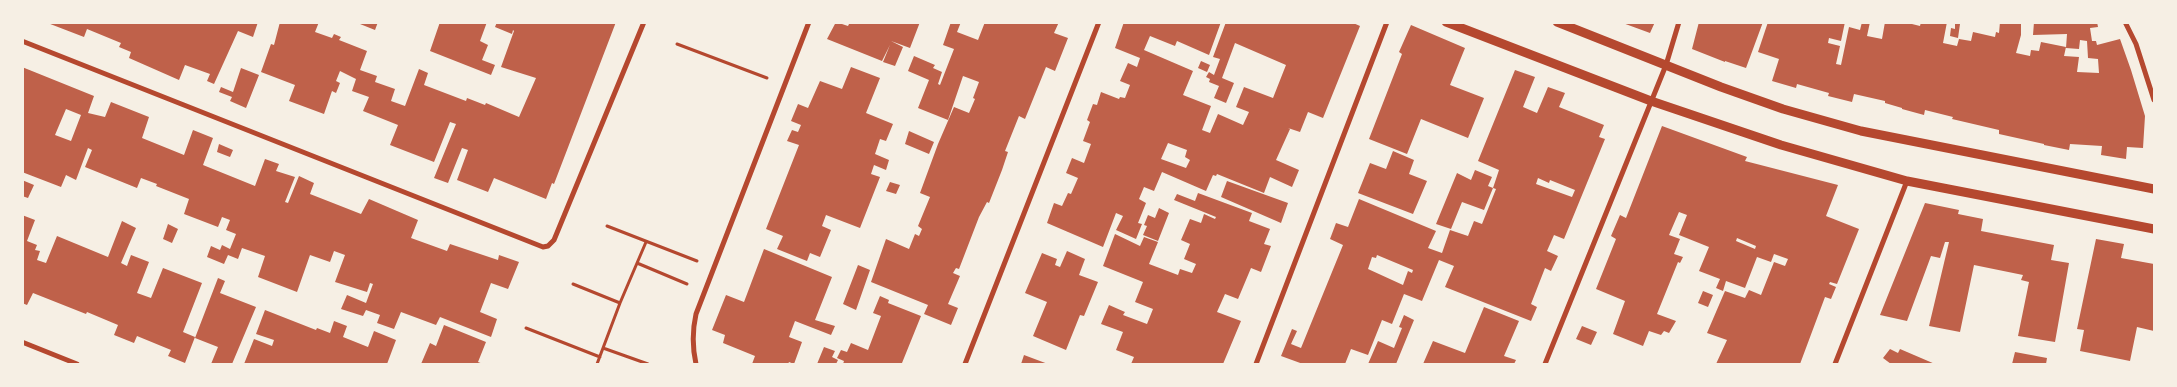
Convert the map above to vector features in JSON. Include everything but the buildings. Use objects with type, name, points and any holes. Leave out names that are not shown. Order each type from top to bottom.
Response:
[{"type":"street","points":[[22,42],[543,247],[548,246],[554,240],[644,22]]},
{"type":"street","points":[[696,364],[693,348],[696,314],[809,22]]},
{"type":"street","points":[[964,364],[1099,22]]},
{"type":"street","points":[[1256,364],[1387,22]]},
{"type":"street","points":[[1446,22],[1651,101],[1781,145],[1907,181],[2154,229]]},
{"type":"street","points":[[1557,22],[1783,109],[1860,131],[2154,190]]},
{"type":"street","points":[[1545,364],[1666,65],[1679,22]]},
{"type":"street","points":[[2125,22],[2136,44],[2154,100]]},
{"type":"street","points":[[1835,364],[1907,181]]},
{"type":"street","points":[[22,342],[77,364]]},
{"type":"path","points":[[677,44],[768,79]]},
{"type":"path","points":[[607,226],[705,265]]},
{"type":"path","points":[[597,364],[646,242]]},
{"type":"path","points":[[637,264],[688,284]]},
{"type":"path","points":[[573,284],[620,303]]},
{"type":"path","points":[[526,328],[600,357]]},
{"type":"path","points":[[603,348],[648,364]]}]
